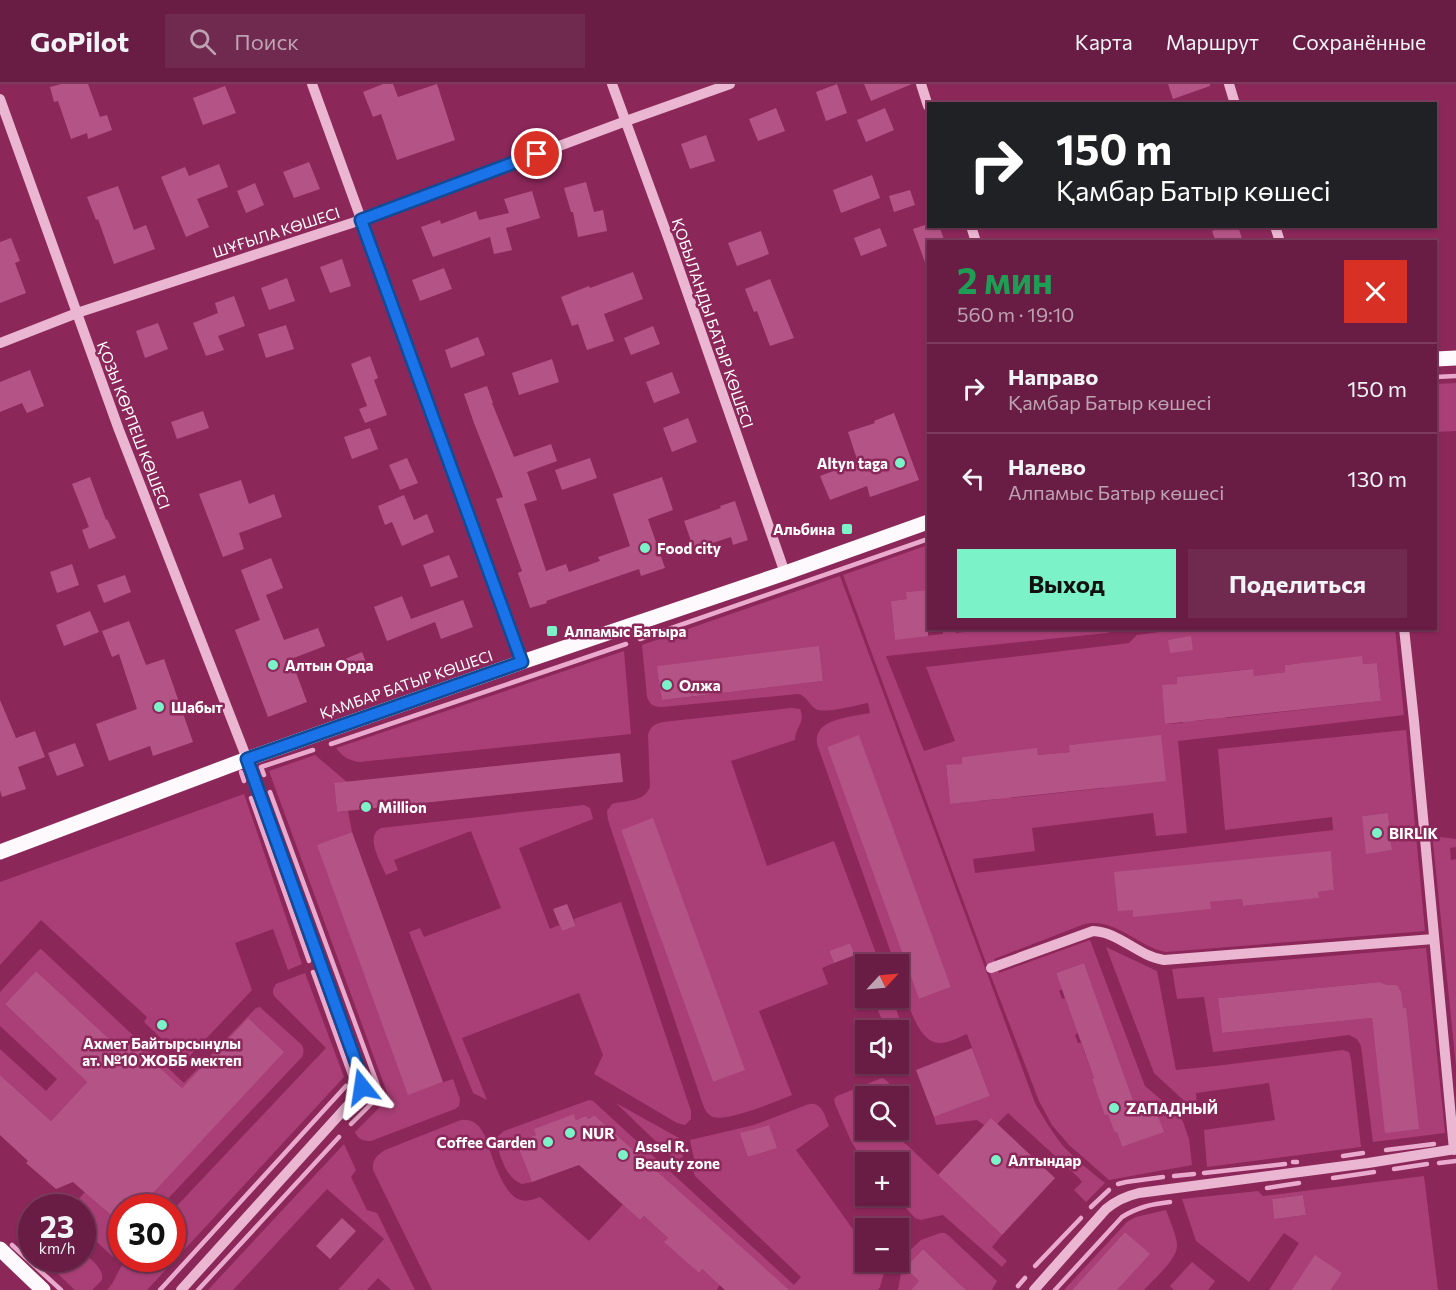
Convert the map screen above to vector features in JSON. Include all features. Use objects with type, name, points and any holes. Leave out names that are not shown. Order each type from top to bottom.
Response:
[{"type":"main road","points":[[1437,359],[1456,358]]},
{"type":"main road","name":"ҚАМБАР БАТЫР КӨШЕСІ","points":[[0,852],[247,759],[927,522]]},
{"type":"main road","points":[[0,1249],[43,1290]]},
{"type":"street","points":[[312,84],[522,662]]},
{"type":"street","name":"ҚОБЫЛАНДЫ БАТЫР КӨШЕСІ","points":[[612,84],[785,573]]},
{"type":"street","name":"ШҰҒЫЛА КӨШЕСІ","points":[[0,343],[77,313],[361,220],[730,84]]},
{"type":"street","points":[[921,84],[927,103]]},
{"type":"street","points":[[1229,84],[1234,102]]},
{"type":"street","name":"ҚОЗЫ КӨРПЕШ КӨШЕСІ","points":[[0,99],[119,430],[247,759],[362,1079],[359,1093],[181,1290]]},
{"type":"street","points":[[1034,1290],[1106,1209],[1126,1196],[1455,1150],[1404,630]]},
{"type":"street","points":[[991,968],[1094,931],[1103,932],[1151,957],[1164,960],[1434,939]]},
{"type":"shaded area","points":[[1456,383],[1456,431],[1437,432],[1437,384]]},
{"type":"shaded area","points":[[927,545],[927,590],[907,592],[907,599],[891,601],[895,639],[943,634],[943,630],[955,630],[956,633],[972,630],[1118,630],[1107,633],[886,656],[924,751],[955,741],[926,667],[1129,643],[1137,635],[1174,630],[1395,630],[1404,715],[1178,741],[1187,833],[1156,836],[1153,813],[1032,828],[1035,851],[973,859],[975,873],[1333,830],[1332,817],[1225,830],[1218,749],[1406,730],[1425,931],[1166,952],[1155,949],[1115,928],[1093,923],[1082,925],[994,959],[999,973],[1090,940],[1145,1086],[1178,1114],[1183,1122],[1189,1139],[1192,1165],[1109,1180],[1069,1145],[1052,1125],[1039,1101],[843,575]],"holes":[[[1362,657],[1363,664],[1377,663],[1381,701],[1226,718],[1225,710],[1213,719],[1195,721],[1194,714],[1183,715],[1183,723],[1166,724],[1162,686],[1177,684],[1177,677],[1252,669],[1254,676],[1285,672],[1285,665]],[[1147,737],[1104,788],[1011,798],[1010,790],[997,791],[998,799],[980,801],[967,795],[968,802],[950,804],[946,766],[962,764],[962,757],[1037,749],[1038,755],[1070,752],[1070,745]],[[1388,813],[1392,850],[1367,853],[1362,816]],[[1331,852],[1334,890],[1318,892],[1318,898],[1243,906],[1242,899],[1210,902],[1210,909],[1133,916],[1133,910]],[[1084,963],[1138,1114],[1155,1109],[1163,1132],[1122,1147],[1117,1132],[1115,1133],[1110,1113],[1095,1088],[1092,1079],[1094,1078],[1081,1043],[1078,1043],[1075,1035],[1078,1033],[1065,998],[1062,999],[1059,991],[1062,989],[1056,973]]]},
{"type":"shaded area","points":[[840,576],[1035,1103],[1065,1148],[1105,1183],[1086,1202],[1074,1190],[1082,1182],[1079,1178],[1008,1113],[997,1124],[984,1125],[977,1120],[936,1125],[934,1117],[990,1096],[967,1034],[943,1043],[932,1041],[918,1026],[909,1006],[909,972],[919,999],[951,987],[859,736],[827,747],[903,954],[891,954],[817,744],[817,735],[827,724],[835,720],[870,713],[868,703],[834,710],[820,710],[798,694],[657,707],[651,704],[647,697],[642,645]],"holes":[[[819,647],[823,681],[662,700],[658,666]]]},
{"type":"shaded area","points":[[624,651],[631,734],[359,762],[346,758],[336,748]]},
{"type":"shaded area","points":[[791,708],[800,709],[802,718],[795,740],[731,761],[767,866],[834,841],[876,954],[855,955],[850,943],[829,951],[834,963],[822,968],[828,984],[759,1011],[792,1095],[727,1117],[711,1116],[703,1105],[608,820],[607,811],[612,804],[639,798],[650,787],[648,735],[650,729],[658,724]],"holes":[[[653,819],[744,1070],[713,1082],[621,830]]]},
{"type":"shaded area","points":[[315,755],[347,782],[334,784],[337,812],[348,811],[352,832],[318,845],[408,1094],[453,1079],[460,1099],[459,1106],[455,1109],[371,1141],[362,1140],[355,1132],[389,1098],[269,771]]},
{"type":"shaded area","points":[[244,794],[302,964],[288,970],[273,929],[235,943],[252,990],[185,1061],[144,1022],[147,1017],[41,920],[0,965],[0,882]]},
{"type":"shaded area","points":[[584,805],[590,808],[593,819],[519,848],[550,929],[559,925],[562,931],[576,926],[574,919],[621,902],[691,1111],[691,1119],[685,1125],[677,1123],[594,1074],[603,1055],[579,993],[462,1038],[487,1100],[473,1093],[409,932],[420,928],[424,937],[501,908],[471,831],[394,860],[398,870],[386,875],[375,850],[374,837],[381,828]]},
{"type":"shaded area","points":[[1435,838],[1456,839],[1456,847],[1450,848],[1451,860],[1456,859],[1456,1066],[1433,842]]},
{"type":"shaded area","points":[[1106,947],[1157,971],[1176,1070],[1343,1050],[1349,1052],[1361,1147],[1207,1167],[1204,1130],[1275,1120],[1269,1083],[1196,1093],[1197,1108],[1193,1109],[1154,1073]]},
{"type":"shaded area","points":[[1426,948],[1445,1133],[1373,1142],[1361,1046],[1357,1039],[1349,1035],[1213,1052],[1204,997],[1177,999],[1172,969]],"holes":[[[1380,982],[1385,985],[1396,985],[1400,990],[1418,1129],[1386,1132],[1372,1018],[1222,1033],[1218,998]]]},
{"type":"shaded area","points":[[41,949],[184,1083],[256,1008],[260,1007],[302,1045],[304,1051],[302,1057],[172,1194],[147,1194],[248,1018],[182,1088],[127,1039],[119,1048],[36,971],[5,1004],[87,1082],[51,1121],[0,1075],[0,1049],[46,1091],[57,1079],[0,1026],[0,992]]},
{"type":"shaded area","points":[[305,973],[344,1077],[186,1248],[186,1196],[326,1048],[274,996],[273,990],[276,984]]},
{"type":"shaded area","points":[[877,1008],[896,1008],[900,1020],[882,1020]]},
{"type":"shaded area","points":[[882,1078],[890,1086],[862,1086]]},
{"type":"shaded area","points":[[855,1089],[855,1140],[902,1140],[1002,1235],[992,1247],[1007,1261],[1002,1267],[943,1215],[920,1220],[915,1218],[904,1206],[909,1206],[909,1152],[858,1152],[835,1104],[834,1099]]},
{"type":"shaded area","points":[[589,1100],[593,1101],[794,1285],[801,1277],[695,1176],[690,1140],[754,1125],[809,1104],[817,1105],[822,1110],[829,1126],[796,1150],[855,1232],[855,1272],[884,1272],[880,1287],[878,1290],[779,1290],[594,1115],[589,1119],[586,1116],[576,1120],[574,1115],[536,1135],[516,1142],[532,1182],[522,1184],[508,1172],[496,1144],[498,1136],[504,1131]],"holes":[[[769,1125],[776,1148],[748,1157],[741,1133]]]},
{"type":"shaded area","points":[[616,1103],[679,1138],[683,1157],[679,1159],[672,1157]]},
{"type":"shaded area","points":[[461,1120],[472,1121],[482,1130],[503,1182],[514,1197],[526,1201],[540,1197],[589,1241],[626,1201],[629,1210],[640,1220],[644,1216],[668,1238],[665,1242],[699,1273],[702,1269],[720,1285],[718,1290],[432,1290],[373,1170],[373,1163],[377,1156],[385,1150]]},
{"type":"shaded area","points":[[344,1144],[356,1170],[351,1177],[367,1210],[377,1213],[415,1290],[391,1290],[378,1278],[367,1290],[338,1290],[384,1239],[327,1189],[233,1290],[208,1290]]},
{"type":"shaded area","points":[[1424,1176],[1438,1290],[1331,1290],[1342,1273],[1315,1256],[1293,1290],[1269,1290],[1299,1243],[1284,1233],[1249,1282],[1196,1241],[1182,1199],[1258,1191],[1263,1196]],"holes":[[[1303,1195],[1306,1215],[1274,1219],[1272,1199]]]},
{"type":"shaded area","points":[[96,1202],[108,1213],[108,1252],[96,1241]]},
{"type":"shaded area","points":[[1166,1210],[1176,1239],[1176,1252],[1144,1290],[1117,1290],[1149,1254],[1125,1232],[1072,1290],[1064,1290],[1127,1222],[1136,1217]]},
{"type":"shaded area","points":[[945,1233],[997,1281],[992,1290],[959,1290],[962,1286],[923,1249],[909,1264],[909,1251],[921,1240]]},
{"type":"shaded area","points":[[1192,1262],[1215,1281],[1208,1290],[1174,1290],[1170,1286]]},
{"type":"shaded area","points":[[96,1264],[101,1272],[102,1280],[92,1290],[75,1290],[56,1272],[96,1272]]},
{"type":"shaded area","points":[[118,1272],[164,1272],[147,1290],[107,1290]]},
{"type":"shaded area","points":[[901,1272],[909,1272],[919,1281],[911,1290],[898,1290]]},
{"type":"building","points":[[61,84],[88,84],[100,117],[107,115],[112,130],[88,139],[87,133],[71,139],[58,101],[54,102],[50,87]]},
{"type":"building","points":[[383,84],[393,84],[398,97],[437,84],[455,140],[397,160],[381,114],[373,117],[363,92]]},
{"type":"building","points":[[837,84],[847,113],[826,121],[816,92]]},
{"type":"building","points":[[864,84],[912,84],[871,101]]},
{"type":"building","points":[[1168,84],[1210,84],[1210,86],[1173,99]]},
{"type":"building","points":[[225,86],[236,113],[203,125],[193,98]]},
{"type":"building","points":[[776,108],[785,131],[758,141],[749,119]]},
{"type":"building","points":[[885,108],[894,130],[866,142],[857,120]]},
{"type":"building","points":[[706,135],[715,161],[690,169],[681,144]]},
{"type":"building","points":[[309,162],[320,189],[294,198],[283,172]]},
{"type":"building","points":[[219,164],[228,187],[197,199],[209,227],[186,237],[161,177],[185,167],[189,176]]},
{"type":"building","points":[[872,175],[880,198],[841,213],[833,190]]},
{"type":"building","points":[[586,182],[594,212],[603,210],[607,231],[578,237],[573,212],[571,212],[564,188]]},
{"type":"building","points":[[255,183],[264,205],[246,213],[237,191]]},
{"type":"building","points":[[118,186],[134,230],[146,225],[155,249],[114,264],[98,219],[96,220],[87,197]]},
{"type":"building","points":[[910,190],[915,205],[894,212],[889,196]]},
{"type":"building","points":[[532,191],[540,218],[506,228],[512,250],[494,254],[490,237],[433,257],[421,227],[440,220],[441,224],[476,211],[479,220],[509,213],[504,199]]},
{"type":"building","points":[[927,224],[927,228],[940,228],[944,240],[927,240],[927,268],[913,229]]},
{"type":"building","points":[[880,228],[887,246],[861,256],[854,238]]},
{"type":"building","points":[[1220,228],[1239,228],[1242,240],[1215,240],[1212,231]]},
{"type":"building","points":[[761,231],[769,254],[737,266],[728,243]]},
{"type":"building","points":[[11,238],[20,261],[15,263],[26,293],[0,303],[0,242]]},
{"type":"building","points":[[342,259],[351,286],[330,293],[320,267]]},
{"type":"building","points":[[444,268],[452,289],[420,301],[412,280]]},
{"type":"building","points":[[633,272],[643,299],[604,314],[614,341],[587,350],[578,324],[572,326],[561,297]]},
{"type":"building","points":[[287,278],[295,301],[269,310],[261,288]]},
{"type":"building","points":[[770,279],[794,338],[770,346],[757,311],[754,312],[745,289]]},
{"type":"building","points":[[234,296],[245,326],[218,336],[224,350],[206,356],[193,323],[218,313],[215,303]]},
{"type":"building","points":[[158,323],[168,349],[145,358],[136,331]]},
{"type":"building","points":[[286,325],[294,349],[266,358],[258,334]]},
{"type":"building","points":[[653,326],[660,344],[631,355],[624,338]]},
{"type":"building","points":[[478,337],[485,355],[451,368],[445,350]]},
{"type":"building","points":[[370,356],[378,378],[374,380],[387,415],[365,423],[359,409],[367,406],[351,364]]},
{"type":"building","points":[[552,359],[559,382],[519,395],[512,373]]},
{"type":"building","points":[[30,370],[44,406],[27,413],[22,403],[0,412],[0,382]]},
{"type":"building","points":[[672,372],[680,393],[654,403],[646,382]]},
{"type":"building","points":[[487,386],[514,457],[551,444],[557,461],[527,472],[537,500],[524,504],[546,571],[566,564],[569,572],[600,561],[598,557],[630,546],[613,494],[662,477],[673,510],[648,519],[665,568],[641,576],[639,569],[530,608],[518,573],[522,571],[496,499],[503,497],[464,394]]},
{"type":"building","points":[[203,411],[209,428],[177,439],[171,422]]},
{"type":"building","points":[[894,413],[919,480],[870,497],[867,486],[830,500],[820,476],[858,462],[848,432],[875,423],[874,421]]},
{"type":"building","points":[[688,418],[697,442],[672,452],[663,428]]},
{"type":"building","points":[[370,428],[378,449],[352,459],[344,437]]},
{"type":"building","points":[[407,458],[418,483],[400,490],[389,465]]},
{"type":"building","points":[[590,458],[597,478],[562,490],[555,470]]},
{"type":"building","points":[[90,477],[106,520],[116,538],[89,549],[82,530],[89,527],[72,484]]},
{"type":"building","points":[[241,480],[249,504],[274,494],[282,517],[239,533],[244,549],[223,557],[199,494]]},
{"type":"building","points":[[404,495],[414,520],[427,514],[434,532],[402,546],[392,522],[385,525],[378,506]]},
{"type":"building","points":[[735,501],[748,540],[733,545],[731,537],[694,549],[684,521]]},
{"type":"building","points":[[449,555],[458,577],[431,587],[423,565]]},
{"type":"building","points":[[271,558],[283,588],[266,595],[284,640],[318,628],[325,646],[291,659],[307,702],[268,717],[235,630],[260,620],[241,570]]},
{"type":"building","points":[[72,564],[79,585],[57,593],[50,572]]},
{"type":"building","points":[[125,575],[131,592],[104,603],[97,585]]},
{"type":"building","points":[[927,590],[928,636],[895,640],[891,601],[907,599],[906,592]]},
{"type":"building","points":[[402,596],[411,619],[463,600],[473,627],[441,639],[435,622],[387,641],[374,607]]},
{"type":"building","points":[[90,611],[99,632],[64,646],[56,625]]},
{"type":"building","points":[[129,621],[146,665],[164,659],[193,742],[153,756],[150,746],[109,761],[96,724],[137,709],[119,654],[112,657],[102,631]]},
{"type":"building","points":[[1191,636],[1193,650],[1170,653],[1168,640]]},
{"type":"building","points":[[819,646],[823,681],[662,700],[657,666]]},
{"type":"building","points":[[362,652],[368,667],[350,674],[345,659]]},
{"type":"building","points":[[1362,656],[1363,664],[1377,663],[1381,701],[1165,724],[1162,685],[1177,684],[1177,677],[1253,669],[1254,676],[1285,672],[1285,665]]},
{"type":"building","points":[[0,700],[16,738],[35,731],[45,757],[18,767],[26,789],[2,797],[0,790]]},
{"type":"building","points":[[859,735],[951,987],[919,999],[909,972],[909,954],[903,954],[827,747]]},
{"type":"building","points":[[1161,735],[1166,781],[950,804],[946,765],[962,764],[962,757],[1037,748],[1038,755],[1070,752],[1069,745]]},
{"type":"building","points":[[75,743],[84,766],[57,776],[48,753]]},
{"type":"building","points":[[620,753],[623,782],[337,812],[334,783]]},
{"type":"building","name":"BIRLIK","points":[[1388,813],[1392,850],[1366,854],[1362,816]]},
{"type":"building","points":[[653,818],[745,1070],[713,1082],[621,830]]},
{"type":"building","points":[[352,832],[443,1082],[408,1095],[317,845]]},
{"type":"building","points":[[1331,851],[1334,890],[1318,892],[1319,898],[1243,906],[1242,899],[1210,902],[1211,909],[1133,917],[1133,910],[1118,911],[1114,872]]},
{"type":"building","points":[[567,904],[576,926],[562,931],[553,909]]},
{"type":"building","points":[[850,943],[855,955],[834,963],[829,951]]},
{"type":"building","points":[[1084,963],[1138,1114],[1155,1109],[1164,1132],[1122,1147],[1108,1114],[1105,1115],[1056,973]]},
{"type":"building","points":[[36,971],[119,1048],[127,1038],[182,1088],[248,1018],[284,1052],[152,1194],[108,1194],[108,1213],[96,1202],[96,1194],[87,1194],[73,1182],[56,1189],[26,1163],[28,1161],[0,1135],[0,1075],[51,1121],[87,1082],[5,1004]]},
{"type":"building","points":[[1380,982],[1398,986],[1403,1008],[1406,1008],[1419,1129],[1385,1133],[1372,1018],[1222,1033],[1218,998]]},
{"type":"building","points":[[972,1048],[990,1096],[934,1117],[916,1070]]},
{"type":"building","points":[[574,1114],[576,1120],[586,1116],[589,1119],[594,1115],[789,1290],[725,1290],[702,1269],[699,1273],[664,1242],[668,1238],[644,1216],[640,1220],[579,1165],[532,1182],[516,1142],[536,1135],[534,1129]]},
{"type":"building","points":[[991,1118],[1055,1178],[1002,1235],[938,1175]]},
{"type":"building","points":[[769,1125],[777,1148],[748,1157],[740,1133]]},
{"type":"building","points":[[1303,1195],[1306,1215],[1274,1219],[1272,1199]]},
{"type":"building","points":[[342,1218],[356,1231],[330,1259],[316,1246]]},
{"type":"building","points":[[1125,1232],[1150,1254],[1117,1290],[1072,1290]]},
{"type":"building","points":[[923,1249],[966,1290],[911,1290],[919,1281],[909,1272],[909,1264]]},
{"type":"building","points":[[1315,1255],[1342,1273],[1331,1290],[1292,1290]]},
{"type":"waterway","points":[[1437,377],[1456,376]]},
{"type":"waterway","points":[[640,639],[927,539]]},
{"type":"waterway","points":[[331,744],[626,644]]},
{"type":"waterway","points":[[264,775],[261,767],[313,750]]},
{"type":"waterway","points":[[241,772],[244,781]]},
{"type":"waterway","points":[[270,792],[381,1094],[351,1124]]},
{"type":"waterway","points":[[251,798],[309,961]]},
{"type":"waterway","points":[[313,972],[352,1080]]},
{"type":"waterway","points":[[160,1290],[346,1086]]},
{"type":"waterway","points":[[198,1290],[339,1137]]},
{"type":"waterway","points":[[1386,1150],[1434,1144]]},
{"type":"waterway","points":[[1343,1156],[1363,1153]]},
{"type":"waterway","points":[[1439,1163],[1456,1161]]},
{"type":"waterway","points":[[1204,1173],[1285,1164]]},
{"type":"waterway","points":[[1394,1169],[1427,1164]]},
{"type":"waterway","points":[[1333,1178],[1374,1172]]},
{"type":"waterway","points":[[1174,1176],[1194,1174]]},
{"type":"waterway","points":[[1118,1184],[1163,1177]]},
{"type":"waterway","points":[[1267,1188],[1299,1183]]},
{"type":"waterway","points":[[1091,1207],[1109,1190]]},
{"type":"waterway","points":[[1055,1290],[1122,1217],[1145,1206],[1170,1202]]},
{"type":"waterway","points":[[1035,1266],[1081,1218]]},
{"type":"waterway","points":[[12,1245],[61,1290]]},
{"type":"waterway","points":[[1018,1286],[1025,1278]]},
{"type":"place","name":"Altyn taga","points":[[900,463]]},
{"type":"place","name":"Альбина","points":[[847,529]]},
{"type":"place","name":"Food city","points":[[645,548]]},
{"type":"place","name":"Алпамыс Батыра","points":[[552,631]]},
{"type":"place","name":"Алтын Орда","points":[[273,665]]},
{"type":"place","name":"Олжа","points":[[667,685]]},
{"type":"place","name":"Шабыт","points":[[159,707]]},
{"type":"place","name":"Million","points":[[366,807]]},
{"type":"place","name":"BIRLIK","points":[[1377,833]]},
{"type":"place","name":"Ахмет Байтырсынұлы ат. №10 ЖОББ мектеп","points":[[162,1025]]},
{"type":"place","name":"ZАПАДНЫЙ","points":[[1114,1108]]},
{"type":"place","name":"NUR","points":[[570,1133]]},
{"type":"place","name":"Coffee Garden","points":[[548,1142]]},
{"type":"place","name":"Assel R. Beauty zone","points":[[623,1155]]},
{"type":"place","name":"Алтындар","points":[[996,1160]]},
{"type":"route","points":[[362,1087],[362,1079],[247,759],[522,662],[361,220],[537,154]]}]
